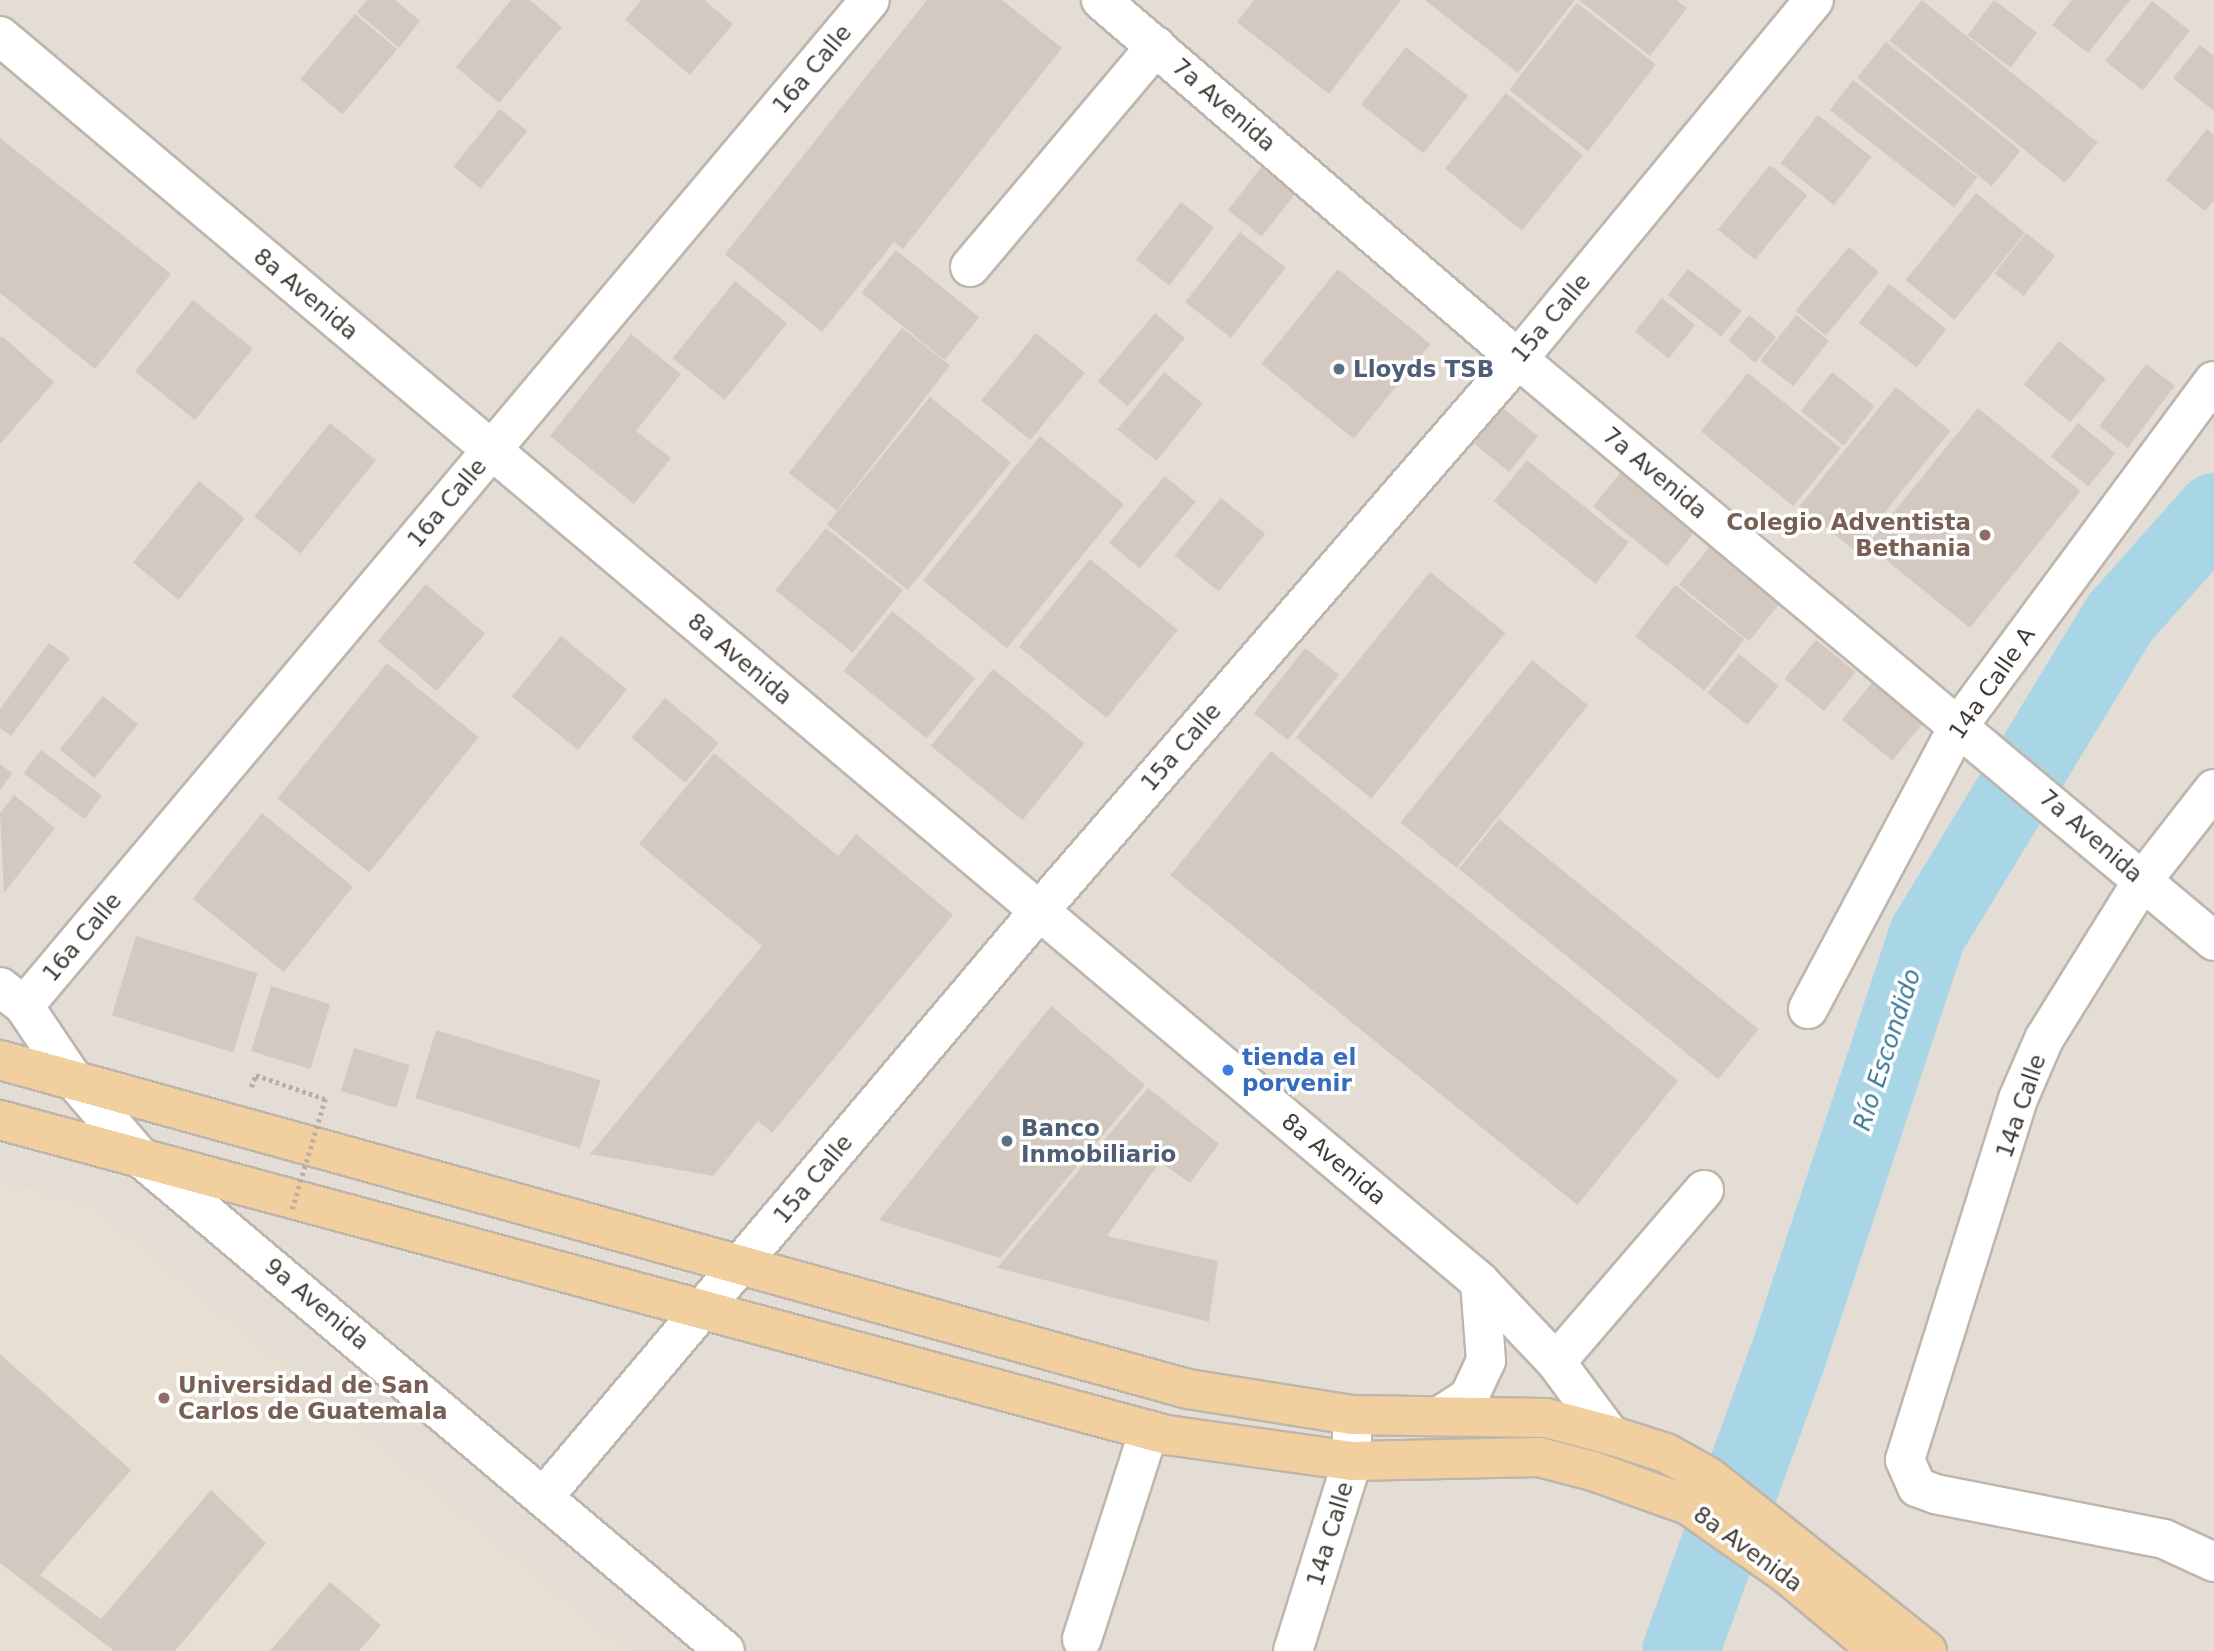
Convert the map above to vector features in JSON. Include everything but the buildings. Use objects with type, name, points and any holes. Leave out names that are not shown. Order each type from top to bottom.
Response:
[{"type":"main road","name":"8a Avenida","points":[[0,1060],[1188,1389],[1352,1415],[1443,1414],[1546,1418],[1609,1435],[1666,1453],[1699,1491],[1816,1578],[1927,1651]]},
{"type":"main road","name":"8a Avenida","points":[[0,1120],[703,1309],[871,1359],[1149,1430],[1352,1461],[1539,1457],[1646,1486],[1699,1491]]},
{"type":"main road","name":"8a Avenida","points":[[1816,1578],[1879,1651]]},
{"type":"street","name":"16a Calle","points":[[12,997],[491,450],[870,0]]},
{"type":"street","name":"7a Avenida","points":[[1101,0],[1518,359],[2076,821],[2214,941]]},
{"type":"street","name":"15a Calle","points":[[546,1494],[1040,910],[1518,359],[1814,0]]},
{"type":"street","name":"8a Avenida","points":[[0,36],[1480,1282],[1556,1362],[1609,1435]]},
{"type":"street","points":[[970,267],[1156,46]]},
{"type":"street","name":"14a Calle A","points":[[1808,1009],[1972,736],[2214,381]]},
{"type":"street","name":"14a Calle","points":[[2214,789],[2143,880],[2044,1039],[2018,1099],[1905,1460],[1917,1487],[1935,1494],[2164,1539],[2214,1562]]},
{"type":"street","name":"9a Avenida","points":[[12,997],[74,1079],[141,1158],[546,1494],[725,1651]]},
{"type":"street","points":[[1556,1362],[1704,1190]]},
{"type":"street","points":[[1443,1414],[1469,1397],[1486,1361],[1480,1282]]},
{"type":"street","name":"14a Calle","points":[[1293,1651],[1352,1461],[1352,1415]]},
{"type":"street","points":[[1082,1639],[1149,1430]]},
{"type":"path","points":[[256,1075],[325,1099],[292,1209]]},
{"type":"shaded area","points":[[0,0],[2214,0],[2214,1651],[0,1651]]},
{"type":"shaded area","name":"Universidad de San Carlos de Guatemala","points":[[0,1181],[94,1205],[629,1651],[0,1651]]},
{"type":"waterway","name":"Río Escondido","points":[[1680,1651],[1786,1360],[1927,934],[2120,617],[2214,511]]},
{"type":"place","name":"Lloyds TSB","points":[[1339,369]]},
{"type":"place","name":"Colegio Adventista Bethania","points":[[1985,535]]},
{"type":"place","name":"tienda el porvenir","points":[[1228,1070]]},
{"type":"place","name":"Banco Inmobiliario","points":[[1007,1141]]},
{"type":"place","name":"Universidad de San Carlos de Guatemala","points":[[164,1398]]}]
